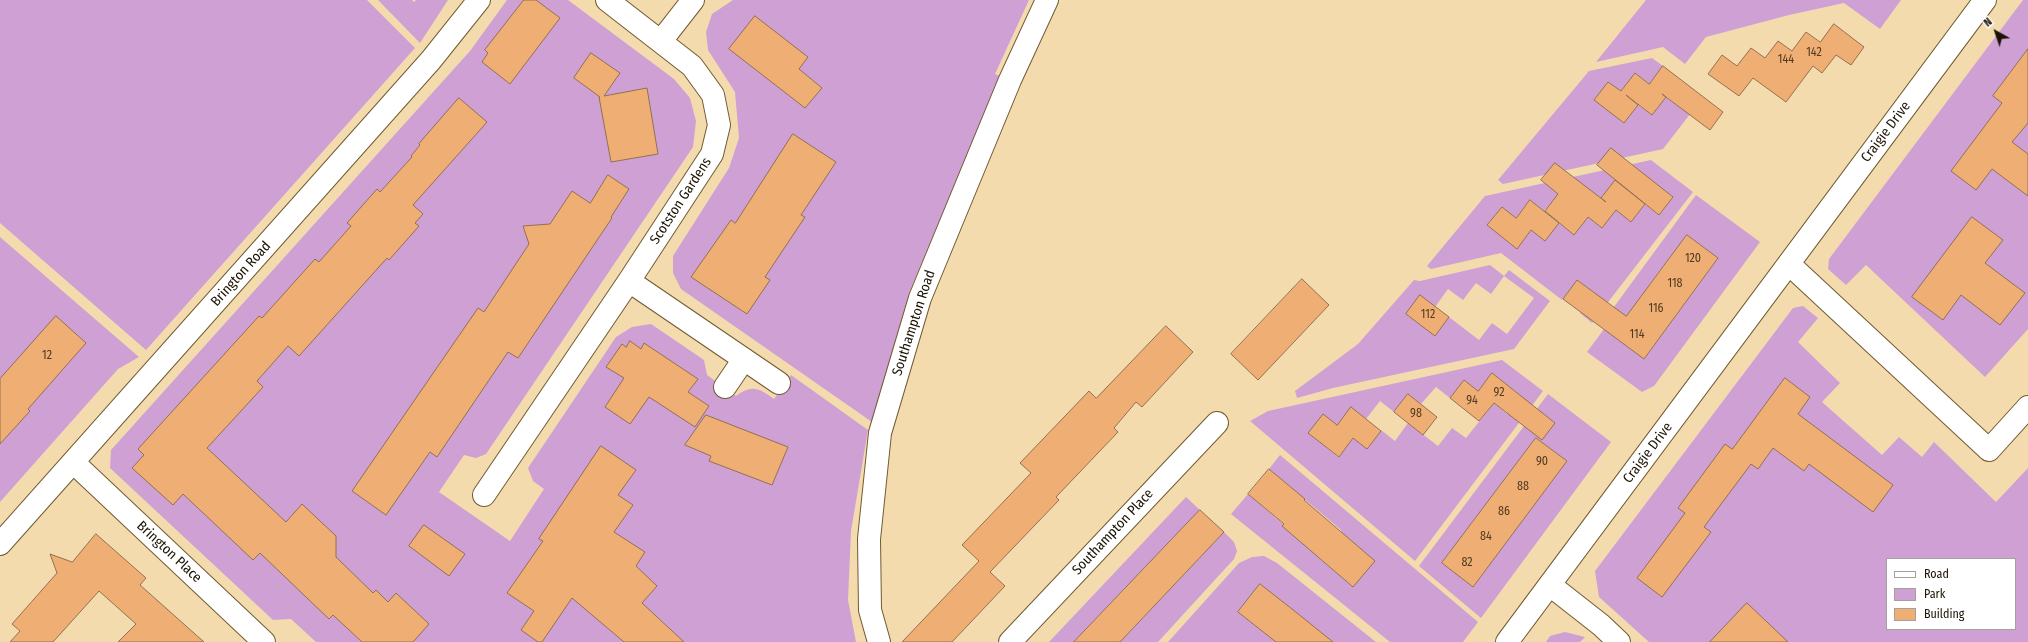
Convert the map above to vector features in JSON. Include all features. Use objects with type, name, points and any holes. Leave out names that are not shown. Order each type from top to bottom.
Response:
[{"type":"street","name":"Brington Road","points":[[0,544],[431,60],[479,0]]},
{"type":"street","name":"Scotston Gardens","points":[[484,495],[629,281],[712,154],[719,125],[713,95],[692,66],[607,0]]},
{"type":"street","points":[[661,41],[692,0]]},
{"type":"street","name":"Southampton Road","points":[[878,642],[870,610],[869,539],[880,433],[920,298],[1010,80],[1047,0]]},
{"type":"street","name":"Craigie Drive","points":[[1507,642],[1985,0]]},
{"type":"street","points":[[1789,264],[1990,450],[2028,407]]},
{"type":"street","points":[[629,281],[779,383]]},
{"type":"street","points":[[725,387],[744,359]]},
{"type":"street","name":"Southampton Place","points":[[1010,642],[1217,422]]},
{"type":"street","name":"Brington Place","points":[[73,462],[264,642]]},
{"type":"street","points":[[1550,585],[1601,625],[1619,642]]},
{"type":"green space","points":[[0,0],[367,0],[415,48],[146,350],[0,223]]},
{"type":"green space","points":[[378,0],[412,0],[414,2],[416,0],[448,0],[420,43]]},
{"type":"green space","points":[[507,0],[568,0],[674,79],[690,98],[696,121],[693,147],[486,454],[476,458],[464,455],[439,492],[510,541],[544,489],[533,481],[528,468],[616,337],[632,327],[651,324],[704,360],[707,375],[736,396],[747,390],[755,389],[764,392],[774,399],[791,375],[868,430],[851,531],[848,600],[856,642],[316,642],[291,619],[273,620],[110,468],[111,450],[470,51]]},
{"type":"green space","points":[[733,0],[1029,0],[995,74],[1000,76],[909,293],[872,422],[681,289],[673,273],[673,256],[729,168],[739,138],[735,92],[708,50],[706,32],[712,14]]},
{"type":"green space","points":[[1646,0],[1901,0],[1880,29],[1844,3],[1789,15],[1706,37],[1685,64],[1663,47],[1596,62]]},
{"type":"green space","points":[[2023,0],[2028,0],[2028,329],[1985,377],[1866,265],[1846,285],[1828,269],[1829,259]]},
{"type":"green space","points":[[1652,58],[1663,66],[1649,84],[1635,73],[1621,91],[1608,82],[1594,100],[1624,123],[1638,105],[1652,115],[1666,97],[1679,107],[1693,89],[1701,100],[1663,149],[1503,184],[1498,180],[1589,71]]},
{"type":"green space","points":[[1651,160],[1693,192],[1592,323],[1580,313],[1595,293],[1577,280],[1562,300],[1501,253],[1431,269],[1427,266],[1485,196]],"holes":[[[1643,174],[1673,197],[1659,215],[1645,204],[1631,222],[1616,210],[1602,228],[1588,217],[1574,235],[1559,223],[1545,241],[1531,230],[1517,249],[1487,225],[1502,207],[1516,218],[1530,200],[1544,211],[1559,194],[1601,198],[1615,180],[1629,191]]]},
{"type":"green space","points":[[1696,195],[1760,242],[1654,386],[1642,392],[1587,352],[1604,329],[1600,326]],"holes":[[[1687,235],[1718,258],[1644,359],[1649,285]]]},
{"type":"green space","points":[[0,237],[139,357],[118,369],[0,502]]},
{"type":"green space","points":[[1490,265],[1504,276],[1509,270],[1550,301],[1514,349],[1333,388],[1297,398],[1295,391],[1358,344],[1414,280],[1420,281]],"holes":[[[1504,276],[1534,298],[1507,334],[1492,323],[1479,340],[1449,317],[1435,335],[1435,307],[1448,289],[1463,300],[1476,283],[1491,294]]]},
{"type":"green space","points":[[1803,306],[1818,318],[1798,342],[1840,383],[1822,402],[1882,455],[1899,437],[1922,457],[1934,442],[1996,502],[2028,468],[2028,642],[1649,642],[1599,597],[1595,571],[1793,308]]},
{"type":"green space","points":[[1502,360],[1543,391],[1415,561],[1250,421],[1268,411]],"holes":[[[1492,373],[1521,396],[1507,414],[1494,403],[1466,438],[1452,428],[1438,446],[1408,423],[1395,441],[1381,430],[1367,449],[1353,438],[1338,457],[1309,433],[1337,425],[1351,408],[1366,419],[1380,401],[1394,412],[1408,394],[1421,404],[1436,387],[1450,398],[1464,380],[1478,391]]]},
{"type":"green space","points":[[1548,394],[1611,442],[1481,618],[1419,566]],"holes":[[[1536,438],[1567,461],[1473,587],[1442,563]]]},
{"type":"green space","points":[[1280,455],[1478,622],[1463,642],[1390,642],[1231,514],[1248,494],[1320,556],[1319,558],[1353,587],[1341,530],[1269,469]]},
{"type":"green space","points":[[1186,497],[1200,510],[1074,642],[1049,642]]},
{"type":"green space","points":[[1224,532],[1234,542],[1237,551],[1234,559],[1158,642],[1120,642]]},
{"type":"green space","points":[[1264,556],[1277,563],[1376,642],[1333,642],[1260,584],[1238,612],[1276,642],[1168,642],[1239,563],[1252,557]]},
{"type":"green space","points":[[1565,632],[1585,637],[1580,642],[1546,642],[1550,636]]},
{"type":"building","points":[[524,0],[536,0],[560,18],[510,84],[482,62],[488,53],[485,50]]},
{"type":"building","points":[[755,16],[808,57],[799,69],[822,88],[805,108],[729,49]]},
{"type":"building","points":[[1834,24],[1864,47],[1851,65],[1836,55],[1822,73],[1813,66],[1786,102],[1753,78],[1739,96],[1708,74],[1722,55],[1737,66],[1751,48],[1765,58],[1778,41],[1792,51],[1806,32],[1820,42]]},
{"type":"building","points":[[2028,49],[2028,123],[2012,142],[2028,154],[2028,196],[1992,169],[1976,190],[1951,171],[2002,103],[1993,96]]},
{"type":"building","points":[[591,53],[620,73],[604,96],[647,88],[658,154],[611,162],[600,97],[574,78]]},
{"type":"building","points":[[1663,66],[1723,112],[1710,130],[1666,97],[1652,115],[1626,95],[1638,105],[1624,123],[1594,100],[1608,82],[1621,91],[1635,73],[1649,84]]},
{"type":"building","points":[[459,98],[487,122],[413,205],[423,214],[415,223],[419,226],[389,260],[387,258],[299,356],[288,346],[257,381],[263,387],[207,448],[286,522],[302,504],[336,536],[336,557],[373,593],[376,590],[388,602],[396,593],[429,624],[413,642],[362,642],[333,615],[329,619],[260,553],[253,560],[183,494],[173,505],[132,468],[144,455],[138,449],[259,316],[262,318],[315,259],[319,262],[351,226],[347,223],[377,189],[380,192],[412,157],[411,156],[420,145],[419,144]]},
{"type":"building","points":[[793,134],[836,162],[801,215],[805,217],[765,277],[770,280],[747,314],[691,277],[731,220],[735,223]]},
{"type":"building","points":[[1611,148],[1673,197],[1659,215],[1597,165]]},
{"type":"building","points":[[1555,163],[1606,202],[1601,198],[1615,180],[1645,204],[1631,222],[1616,210],[1602,228],[1588,217],[1574,235],[1545,211],[1558,194],[1541,180]]},
{"type":"building","points":[[608,175],[629,189],[611,217],[612,218],[518,358],[508,352],[437,457],[430,452],[386,515],[352,491],[478,308],[484,312],[529,244],[523,226],[550,224],[572,191],[590,203]]},
{"type":"building","points":[[1530,200],[1559,223],[1545,241],[1531,230],[1517,249],[1487,225],[1502,207],[1516,218]]},
{"type":"building","points":[[1972,217],[2003,240],[1985,263],[2025,293],[2000,325],[1961,295],[1943,320],[1912,297]]},
{"type":"building","points":[[1687,235],[1718,258],[1644,359],[1563,299],[1577,280],[1626,316]]},
{"type":"building","points":[[1302,279],[1329,305],[1258,380],[1231,354]]},
{"type":"building","points":[[1420,295],[1449,317],[1435,336],[1406,314]]},
{"type":"building","points":[[56,316],[86,343],[28,409],[30,411],[0,444],[0,379]]},
{"type":"building","points":[[1166,326],[1193,352],[1142,407],[1136,402],[1114,428],[1118,432],[1056,497],[1059,500],[990,572],[1005,586],[952,642],[902,642],[979,561],[962,545],[1031,473],[1020,463],[1089,391],[1096,398]]},
{"type":"building","points":[[630,341],[641,349],[644,343],[698,379],[688,392],[709,406],[695,427],[649,397],[630,424],[605,407],[624,378],[606,367],[622,344],[626,347]]},
{"type":"building","points":[[1492,373],[1555,423],[1542,440],[1494,403],[1479,421],[1450,398],[1464,380],[1478,391]]},
{"type":"building","points":[[1785,378],[1810,397],[1798,414],[1893,485],[1873,512],[1809,464],[1804,471],[1773,448],[1758,469],[1751,464],[1704,527],[1711,532],[1662,597],[1637,578],[1685,513],[1678,508],[1725,444],[1732,449]]},
{"type":"building","points":[[1408,394],[1437,417],[1423,435],[1394,412]]},
{"type":"building","points":[[1351,407],[1381,431],[1367,449],[1353,438],[1339,457],[1308,433],[1323,414],[1337,425]]},
{"type":"building","points":[[706,415],[788,447],[772,485],[709,461],[711,456],[685,445]]},
{"type":"building","points":[[1536,438],[1567,461],[1473,587],[1442,563]]},
{"type":"building","points":[[601,446],[636,470],[618,495],[633,505],[614,532],[645,552],[636,566],[657,586],[642,603],[684,642],[624,642],[572,598],[542,642],[538,642],[521,630],[534,611],[507,593],[543,541],[539,539]]},
{"type":"building","points":[[1269,469],[1375,561],[1353,587],[1282,526],[1284,524],[1248,494]]},
{"type":"building","points":[[1200,510],[1224,532],[1120,642],[1074,642]]},
{"type":"building","points":[[424,525],[465,554],[449,576],[409,546]]},
{"type":"building","points":[[96,534],[146,578],[140,585],[204,642],[118,642],[136,624],[99,591],[53,642],[10,642],[20,631],[12,624],[57,573],[50,554],[72,562]]},
{"type":"building","points":[[1260,584],[1333,642],[1276,642],[1238,612]]},
{"type":"building","points":[[1747,603],[1788,642],[1710,642]]}]
